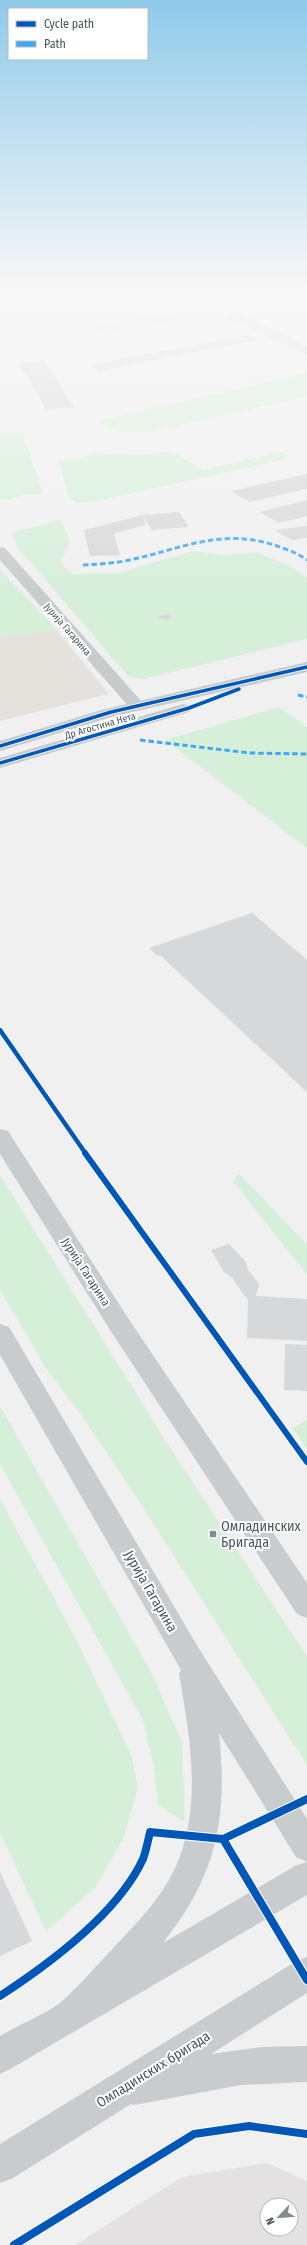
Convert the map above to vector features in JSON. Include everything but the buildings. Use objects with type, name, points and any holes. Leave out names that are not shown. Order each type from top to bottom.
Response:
[{"type":"main road","name":"Јурија Гагарина","points":[[0,1136],[121,1327],[307,1606]]},
{"type":"main road","name":"Јурија Гагарина","points":[[1,1341],[191,1661],[307,1847]]},
{"type":"main road","points":[[73,2013],[160,1920],[184,1885],[194,1864],[203,1837],[206,1816],[208,1773],[205,1732],[191,1661]]},
{"type":"main road","points":[[0,2056],[307,1877]]},
{"type":"main road","name":"Омладинских бригада","points":[[0,2165],[307,1974]]},
{"type":"main road","points":[[118,2091],[216,2069],[271,2063],[307,2064]]},
{"type":"street","name":"Јурија Гагарина","points":[[0,551],[137,706]]},
{"type":"street","name":"Др Агостина Нета","points":[[0,746],[137,706],[272,677],[307,667]]},
{"type":"street","name":"Др Агостина Нета","points":[[0,763],[190,708],[272,677]]},
{"type":"shaded area","points":[[56,629],[109,694],[0,721],[0,638]]},
{"type":"shaded area","points":[[267,2163],[307,2181],[307,2245],[75,2245],[182,2177]]},
{"type":"green space","points":[[212,395],[307,395],[307,396],[150,432],[122,432],[97,421]]},
{"type":"green space","points":[[0,433],[23,433],[43,494],[25,494],[12,499],[0,500]]},
{"type":"green space","points":[[164,452],[178,455],[203,470],[279,452],[289,455],[283,460],[91,502],[76,502],[69,497],[58,460],[80,459],[92,453],[138,455]]},
{"type":"green space","points":[[61,520],[70,542],[60,564],[72,574],[118,573],[193,551],[224,555],[256,552],[294,568],[307,578],[307,639],[143,679],[129,677],[18,548],[11,533]]},
{"type":"green space","points":[[0,569],[56,629],[0,638]]},
{"type":"green space","points":[[279,707],[307,727],[307,848],[165,740]]},
{"type":"green space","points":[[239,1174],[307,1244],[307,1275],[233,1181]]},
{"type":"green space","points":[[0,1175],[174,1454],[307,1656],[307,1765],[135,1495],[79,1412],[47,1370],[0,1290]]},
{"type":"green space","points":[[0,1406],[150,1670],[182,1742],[185,1822],[158,1805],[154,1768],[143,1720],[0,1464]]},
{"type":"green space","points":[[307,1420],[307,1448],[292,1428]]},
{"type":"green space","points":[[0,1499],[76,1639],[131,1755],[138,1788],[123,1839],[95,1888],[46,1931],[0,1833]]},
{"type":"marked path","points":[[83,565],[129,560],[188,544],[221,537],[239,537],[257,540],[300,555],[307,560]]},
{"type":"marked path","points":[[298,695],[307,697]]},
{"type":"marked path","points":[[140,740],[169,742],[250,753],[307,754]]},
{"type":"cycle path","points":[[0,746],[111,712],[307,667]]},
{"type":"cycle path","points":[[0,763],[189,708],[239,689]]},
{"type":"cycle path","points":[[0,1030],[120,1204],[307,1462]]},
{"type":"cycle path","points":[[223,1839],[307,1799]]},
{"type":"cycle path","points":[[0,1996],[35,1973],[106,1911],[127,1885],[143,1858],[150,1832],[223,1839],[307,1980]]},
{"type":"cycle path","points":[[14,2245],[194,2134],[249,2126],[307,2134]]},
{"type":"place","name":"Омладинских Бригада","points":[[213,1534]]}]
